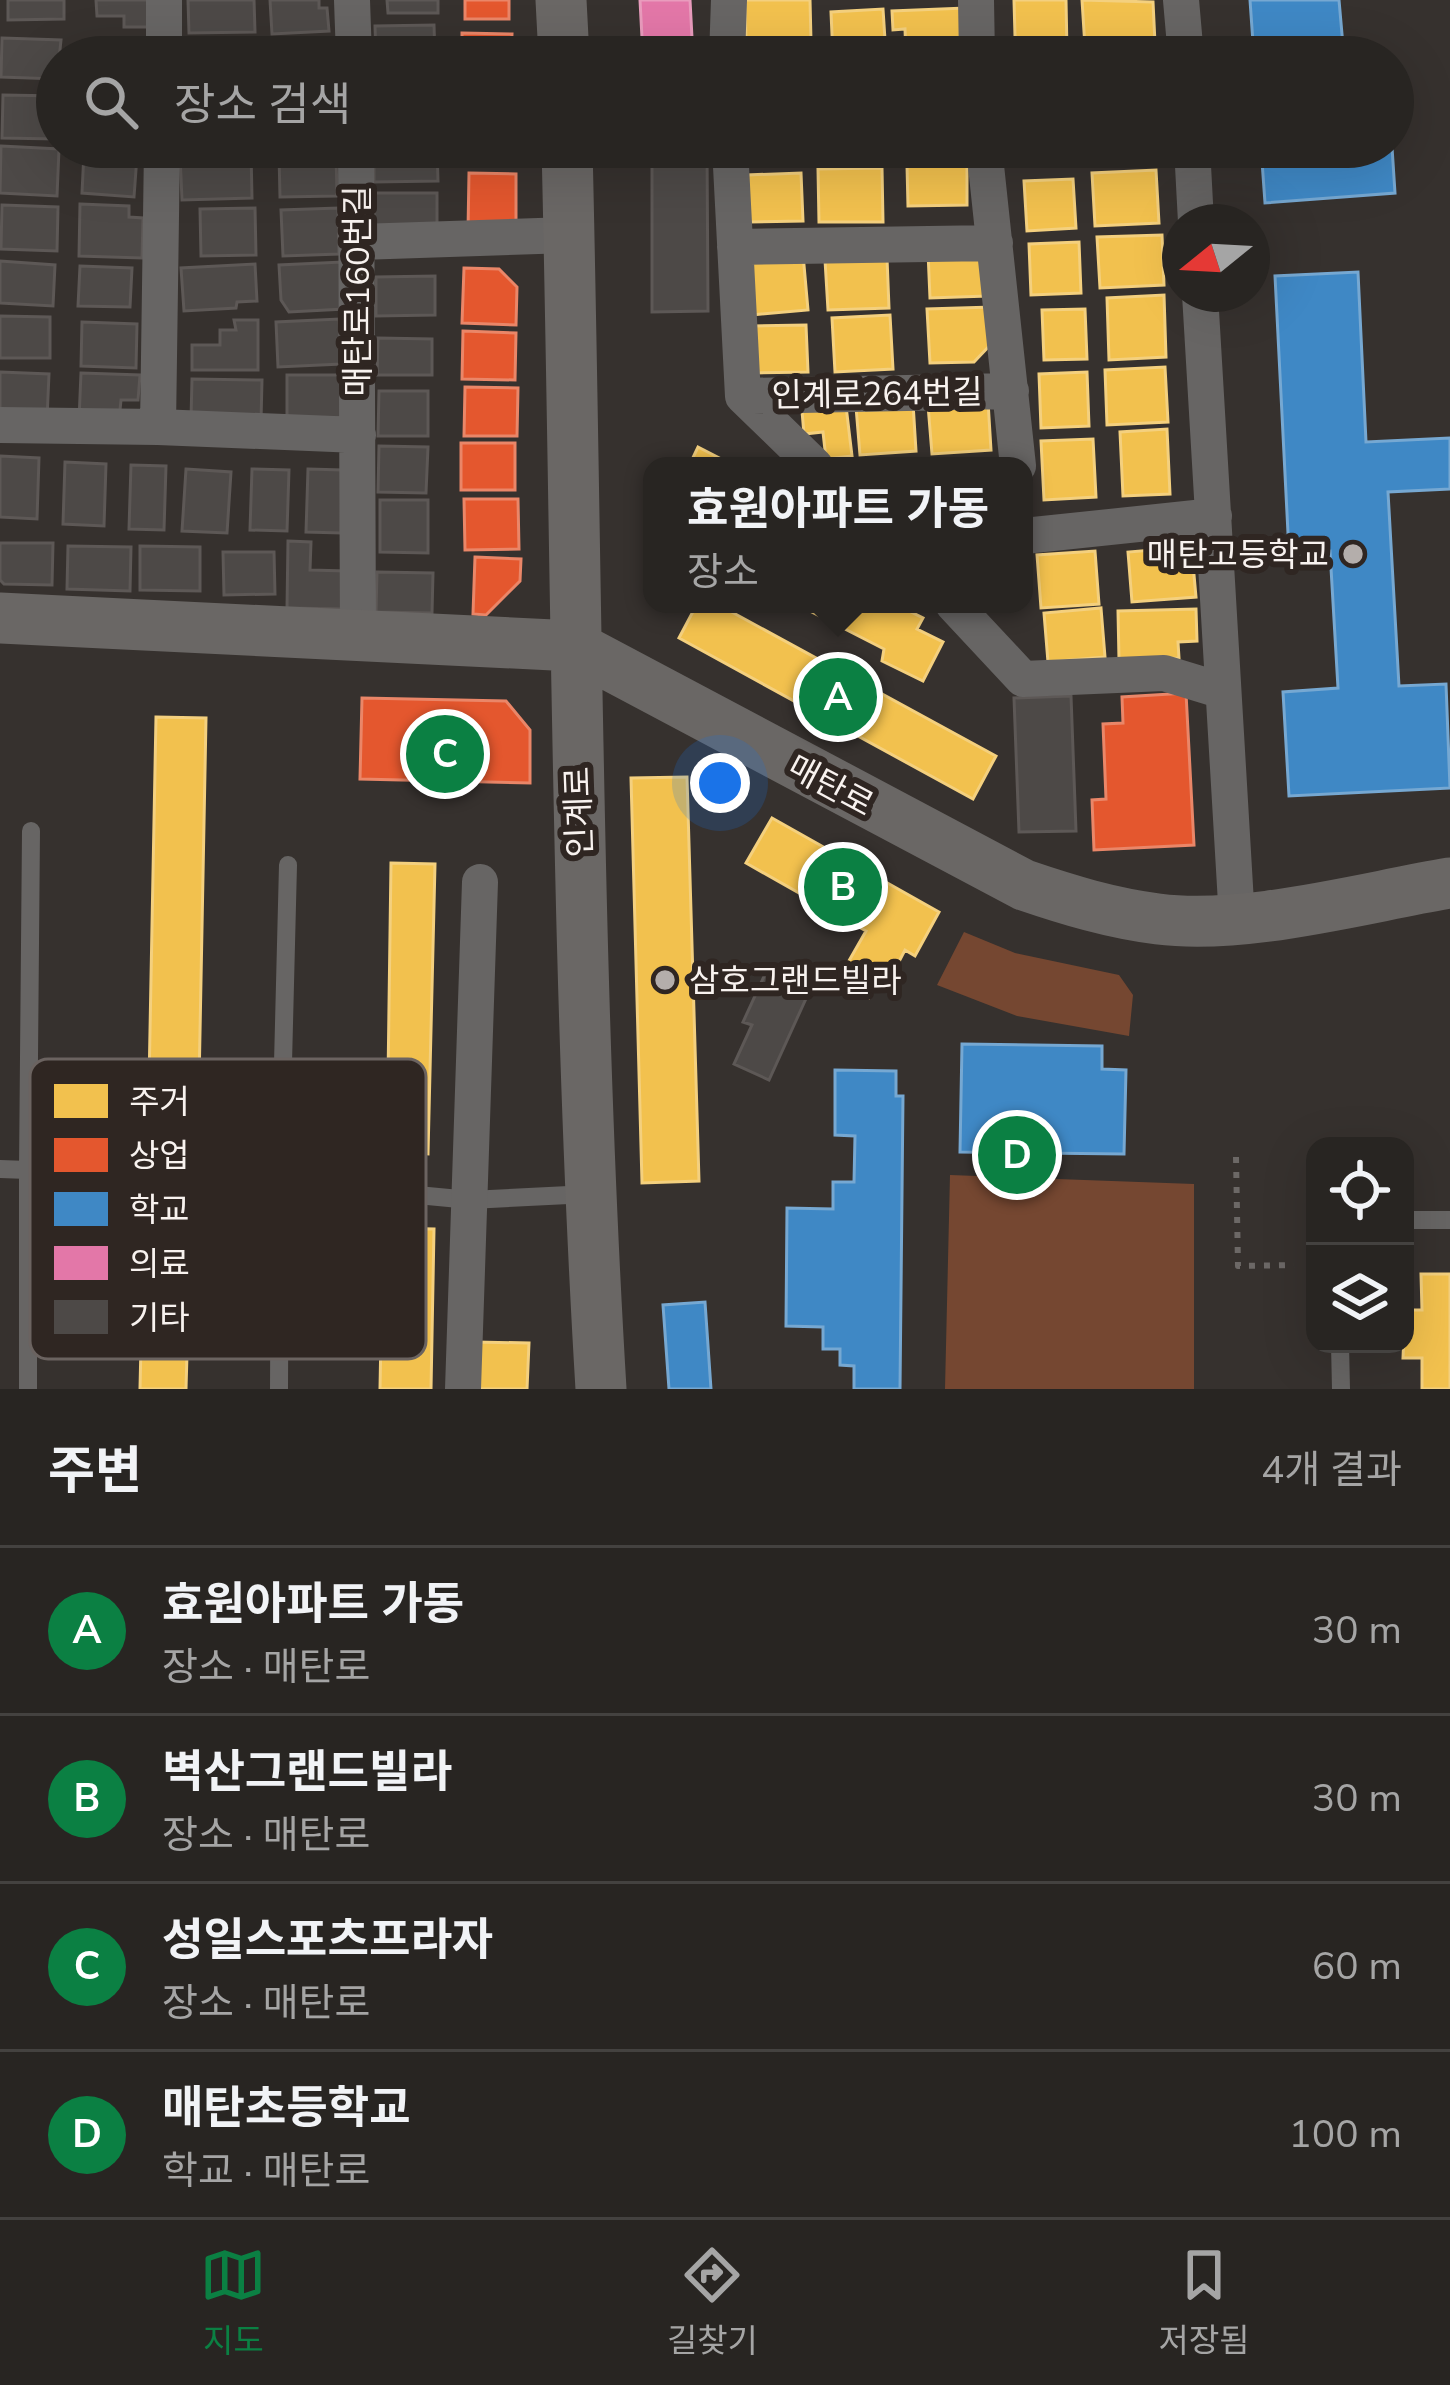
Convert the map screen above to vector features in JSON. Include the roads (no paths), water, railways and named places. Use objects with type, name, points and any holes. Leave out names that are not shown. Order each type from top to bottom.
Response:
[{"type":"street","points":[[164,0],[164,36]]},
{"type":"street","points":[[352,0],[353,36]]},
{"type":"street","points":[[561,0],[563,36]]},
{"type":"street","points":[[728,36],[729,0]]},
{"type":"street","points":[[976,0],[977,36]]},
{"type":"street","points":[[1181,0],[1184,36]]},
{"type":"street","points":[[158,427],[162,168]]},
{"type":"street","name":"매탄로160번길","points":[[356,168],[358,635]]},
{"type":"street","name":"인계로","points":[[567,168],[589,1194],[601,1389]]},
{"type":"street","name":"인계로264번길","points":[[731,168],[742,396],[806,457]]},
{"type":"street","name":"인계로264번길","points":[[986,168],[1017,457]]},
{"type":"street","points":[[1193,168],[1195,204]]},
{"type":"street","points":[[358,242],[569,235]]},
{"type":"street","points":[[735,247],[995,243]]},
{"type":"street","points":[[1202,312],[1238,920]]},
{"type":"street","name":"인계로264번길","points":[[742,396],[1011,391]]},
{"type":"street","name":"매탄로160번길","points":[[0,425],[358,435]]},
{"type":"street","points":[[1033,534],[1214,517]]},
{"type":"street","points":[[961,613],[1023,679],[1164,673],[1223,692]]},
{"type":"street","name":"매탄로","points":[[0,618],[574,646],[1024,885],[1085,906],[1162,920],[1238,920],[1450,883]]},
{"type":"street","points":[[463,1389],[480,882]]},
{"type":"lane","points":[[28,1389],[32,831]]},
{"type":"lane","points":[[283,1059],[288,865]]},
{"type":"lane","points":[[0,1169],[28,1170]]},
{"type":"lane","points":[[426,1196],[470,1200],[589,1194]]},
{"type":"lane","points":[[1414,1220],[1450,1220]]},
{"type":"lane","points":[[1340,1353],[1340,1389]]},
{"type":"lane","points":[[279,1359],[279,1389]]},
{"type":"place","name":"매탄고등학교","points":[[1353,554]]},
{"type":"place","name":"효원아파트 가동","points":[[838,697]]},
{"type":"place","name":"성일스포츠프라자","points":[[445,754]]},
{"type":"place","name":"벽산그랜드빌라","points":[[843,887]]},
{"type":"place","name":"삼호그랜드빌라","points":[[665,980]]},
{"type":"place","name":"매탄초등학교","points":[[1017,1155]]}]
